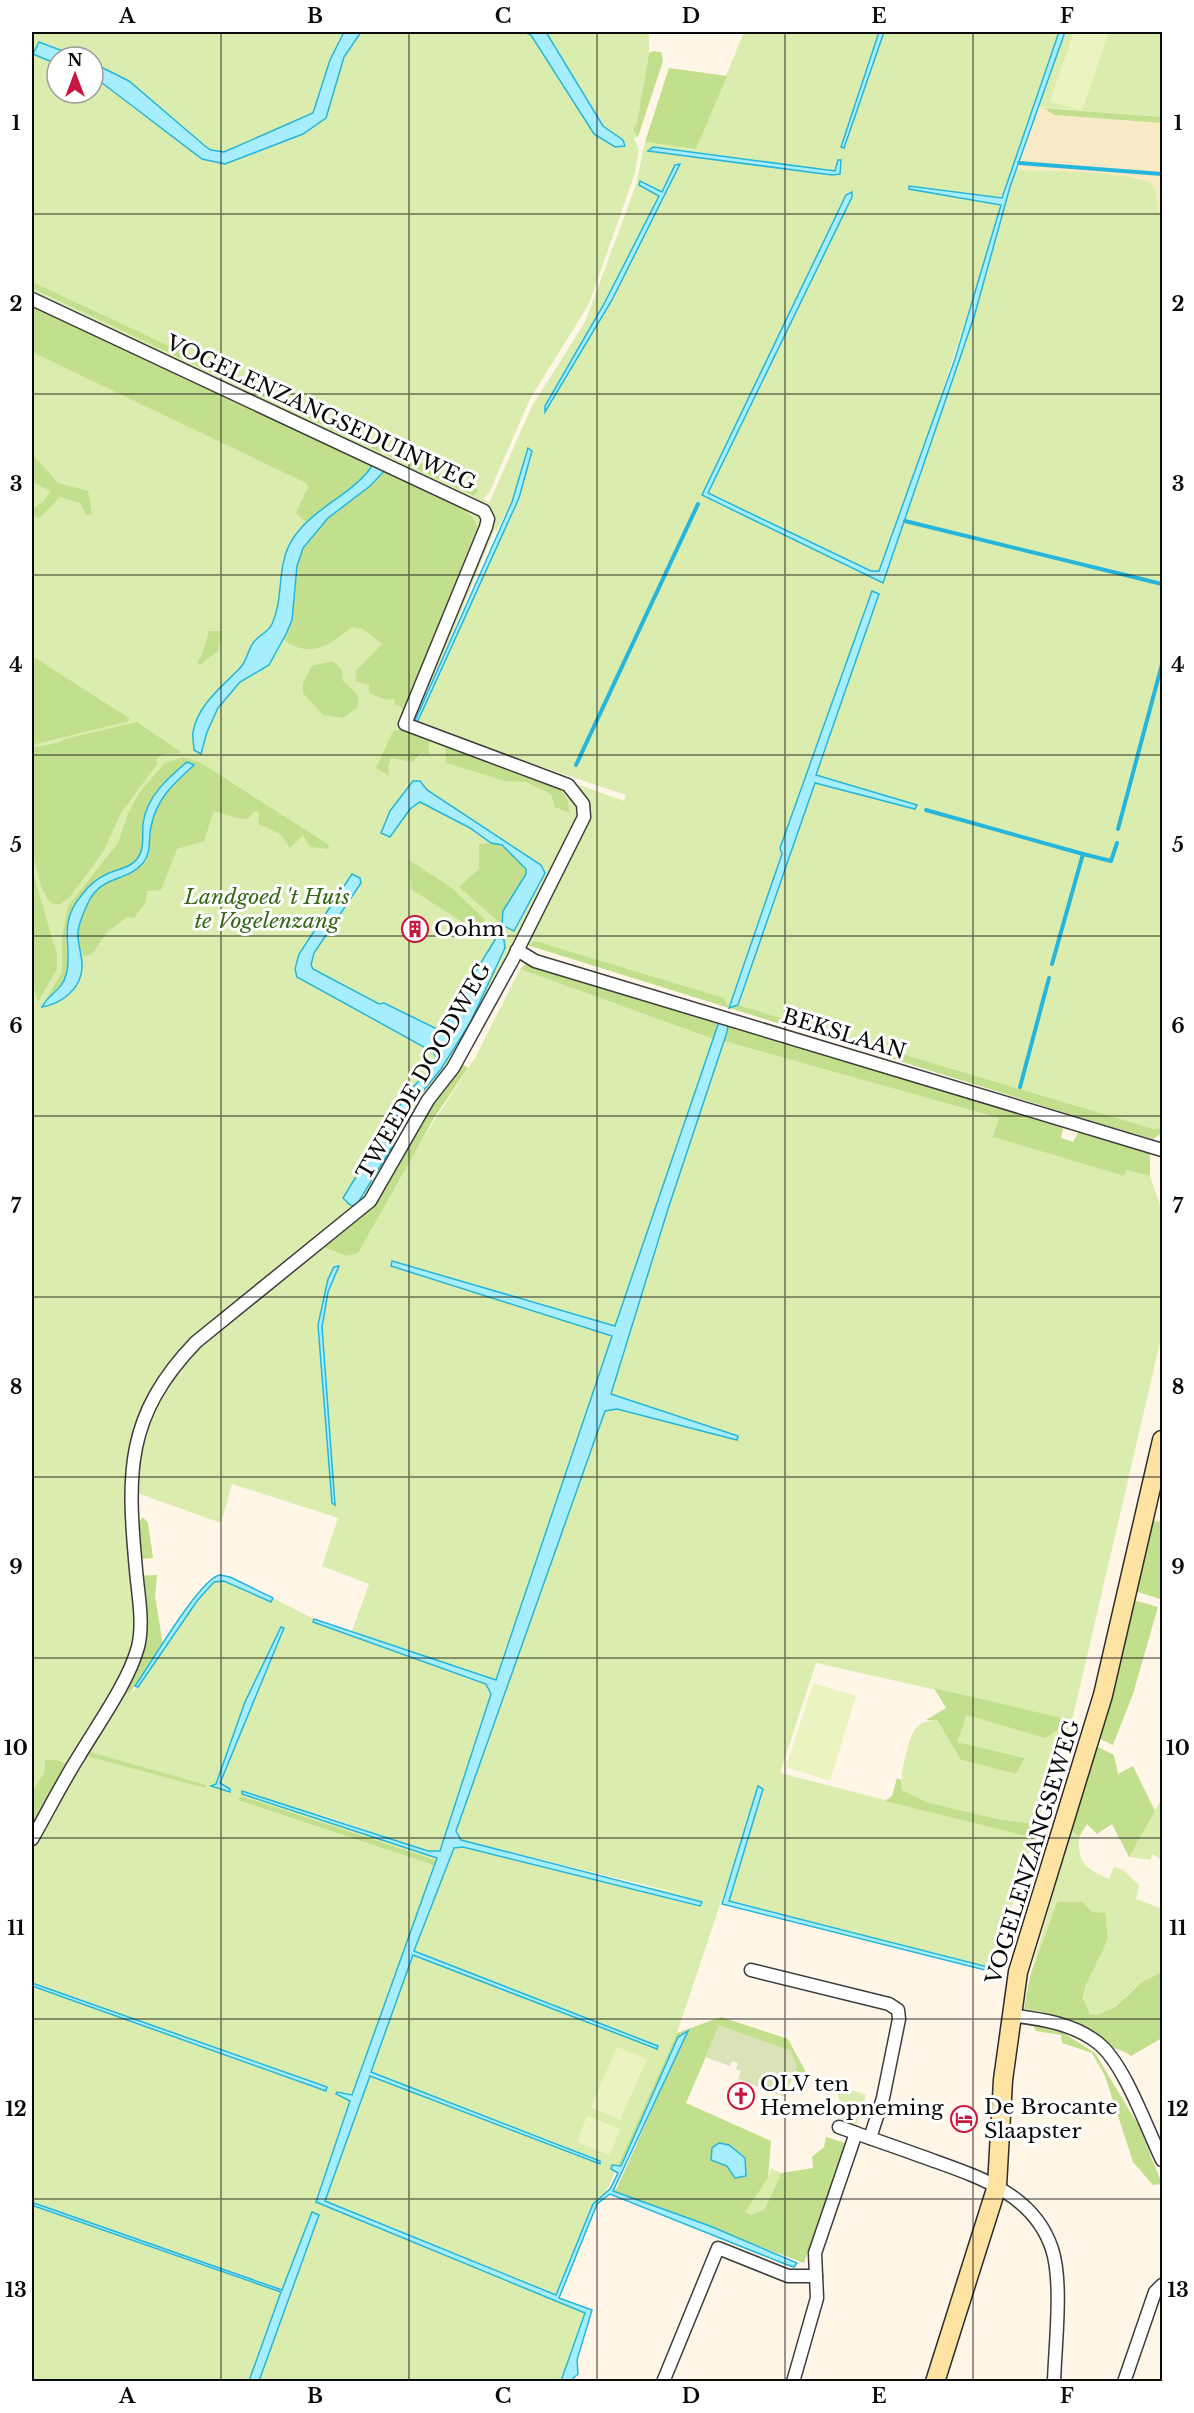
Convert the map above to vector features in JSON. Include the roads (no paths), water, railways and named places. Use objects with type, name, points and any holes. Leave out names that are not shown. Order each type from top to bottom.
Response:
[{"type":"main road","name":"VOGELENZANGSEWEG","points":[[935,2382],[997,2186],[1010,2015],[1024,1949],[1103,1695],[1162,1440]]},
{"type":"street","name":"VOGELENZANGSEDUINWEG","points":[[32,299],[484,511],[488,519],[486,527],[405,724],[550,776],[567,785],[583,804],[584,817],[518,950]]},
{"type":"street","name":"BEKSLAAN","points":[[518,950],[535,961],[1162,1150]]},
{"type":"street","name":"TWEEDE DOODWEG","points":[[32,1839],[99,1724],[138,1647],[140,1624],[132,1531],[132,1470],[138,1431],[148,1406],[181,1358],[196,1342],[370,1201],[428,1100],[453,1068],[518,950]]},
{"type":"street","points":[[752,1970],[889,2004],[898,2010],[900,2019],[883,2098],[870,2138]]},
{"type":"street","points":[[1010,2015],[1055,2022],[1098,2043],[1107,2052],[1135,2100],[1162,2160]]},
{"type":"street","points":[[839,2127],[997,2186],[1037,2218],[1053,2251],[1056,2296],[1054,2382]]},
{"type":"street","points":[[793,2382],[817,2298],[815,2253],[856,2133]]},
{"type":"street","points":[[663,2382],[718,2248],[788,2276],[816,2276]]},
{"type":"street","points":[[1124,2382],[1155,2292],[1162,2285]]},
{"type":"water","points":[[344,32],[361,32],[344,57],[326,118],[303,134],[225,164],[202,159],[105,85],[105,69],[129,81],[205,146],[211,150],[224,152],[313,113],[330,60]]},
{"type":"water","points":[[524,32],[546,32],[603,126],[623,140],[625,146],[615,147],[594,134],[531,35]]},
{"type":"water","points":[[879,32],[884,32],[844,148],[841,147]]},
{"type":"water","points":[[1059,32],[1065,32],[1010,187],[974,317],[883,583],[702,495],[846,195],[852,192],[852,197],[708,493],[871,571],[879,571],[955,359],[1001,205],[909,189],[909,186],[1002,198]]},
{"type":"water","points":[[39,42],[47,45],[45,45],[45,59],[33,54]]},
{"type":"water","points":[[653,147],[835,171],[838,160],[841,160],[840,174],[832,175],[648,151]]},
{"type":"water","points":[[680,164],[612,300],[545,412],[545,406],[604,304],[659,196],[639,185],[640,181],[662,192],[675,165]]},
{"type":"water","points":[[528,448],[532,451],[519,498],[416,725],[414,723],[512,502]]},
{"type":"water","points":[[374,463],[386,469],[370,486],[328,518],[303,548],[297,566],[292,620],[269,665],[240,682],[218,708],[207,732],[201,754],[194,750],[193,732],[200,713],[212,696],[241,667],[253,643],[272,624],[278,602],[284,558],[294,537],[313,517],[366,474]]},
{"type":"water","points":[[872,591],[879,594],[816,775],[917,805],[915,809],[815,783],[738,1005],[729,1008],[782,854],[780,848]]},
{"type":"water","points":[[187,762],[194,765],[173,785],[153,817],[146,859],[137,869],[101,887],[94,893],[87,905],[78,932],[82,964],[78,983],[63,999],[42,1007],[61,985],[66,975],[67,927],[74,907],[97,880],[137,859],[142,847],[143,824],[148,805],[159,789]]},
{"type":"water","points":[[413,781],[420,781],[427,790],[541,865],[545,873],[514,931],[502,925],[503,911],[526,874],[526,869],[502,845],[491,843],[470,828],[420,802],[410,809],[390,837],[381,833],[390,811]]},
{"type":"water","points":[[352,874],[360,878],[361,883],[314,953],[311,965],[313,969],[379,1004],[384,1003],[439,1030],[444,1029],[456,1003],[498,935],[504,940],[505,948],[470,1023],[441,1069],[411,1106],[392,1147],[356,1206],[350,1205],[343,1198],[408,1092],[430,1070],[436,1057],[433,1052],[297,977],[295,969],[299,954]]},
{"type":"water","points":[[720,1019],[729,1021],[727,1032],[668,1209],[611,1394],[738,1436],[737,1440],[617,1409],[605,1411],[456,1831],[461,1840],[702,1902],[700,1906],[463,1847],[454,1848],[414,1951],[658,2046],[657,2049],[413,1955],[371,2072],[600,2161],[600,2164],[370,2076],[325,2201],[556,2295],[593,2204],[610,2189],[618,2173],[611,2169],[612,2165],[621,2166],[678,2037],[688,2031],[613,2191],[710,2226],[797,2263],[794,2267],[785,2264],[610,2194],[597,2204],[559,2298],[592,2310],[577,2360],[578,2374],[570,2381],[561,2381],[585,2313],[316,2202],[350,2101],[336,2094],[337,2092],[352,2095],[437,1858],[242,1794],[242,1791],[428,1851],[440,1851],[491,1694],[486,1684],[313,1622],[314,1619],[496,1680],[612,1336],[391,1266],[392,1261],[615,1326]]},
{"type":"water","points":[[339,1266],[328,1292],[322,1327],[335,1505],[332,1503],[318,1325],[328,1279],[334,1267]]},
{"type":"water","points":[[220,1575],[230,1577],[273,1598],[271,1602],[224,1581],[214,1582],[197,1601],[138,1687],[135,1686],[188,1606],[211,1580]]},
{"type":"water","points":[[281,1627],[284,1628],[220,1783],[230,1789],[230,1792],[211,1786],[216,1784],[245,1702]]},
{"type":"water","points":[[758,1786],[763,1789],[729,1901],[996,1969],[997,1973],[722,1904]]},
{"type":"water","points":[[32,1983],[327,2087],[326,2091],[32,1986]]},
{"type":"water","points":[[719,2143],[729,2145],[745,2158],[746,2176],[735,2178],[727,2166],[711,2160],[712,2148]]},
{"type":"water","points":[[34,2203],[282,2290],[312,2212],[319,2215],[259,2381],[249,2381],[281,2292],[34,2206]]},
{"type":"waterway","points":[[1019,163],[1162,174]]},
{"type":"waterway","points":[[576,765],[698,504]]},
{"type":"waterway","points":[[905,521],[1162,584]]},
{"type":"waterway","points":[[1118,829],[1162,664]]},
{"type":"waterway","points":[[926,810],[1083,854]]},
{"type":"waterway","points":[[1052,964],[1083,854],[1111,861],[1117,843]]},
{"type":"waterway","points":[[1020,1087],[1049,978]]},
{"type":"place","name":"Oohm","points":[[415,929]]},
{"type":"place","name":"OLV ten Hemelopneming","points":[[741,2096]]},
{"type":"place","name":"De Brocante Slaapster","points":[[964,2119]]},
{"type":"park label","name":"Landgoed 't Huis te Vogelenzang","points":[[267,909]]}]
